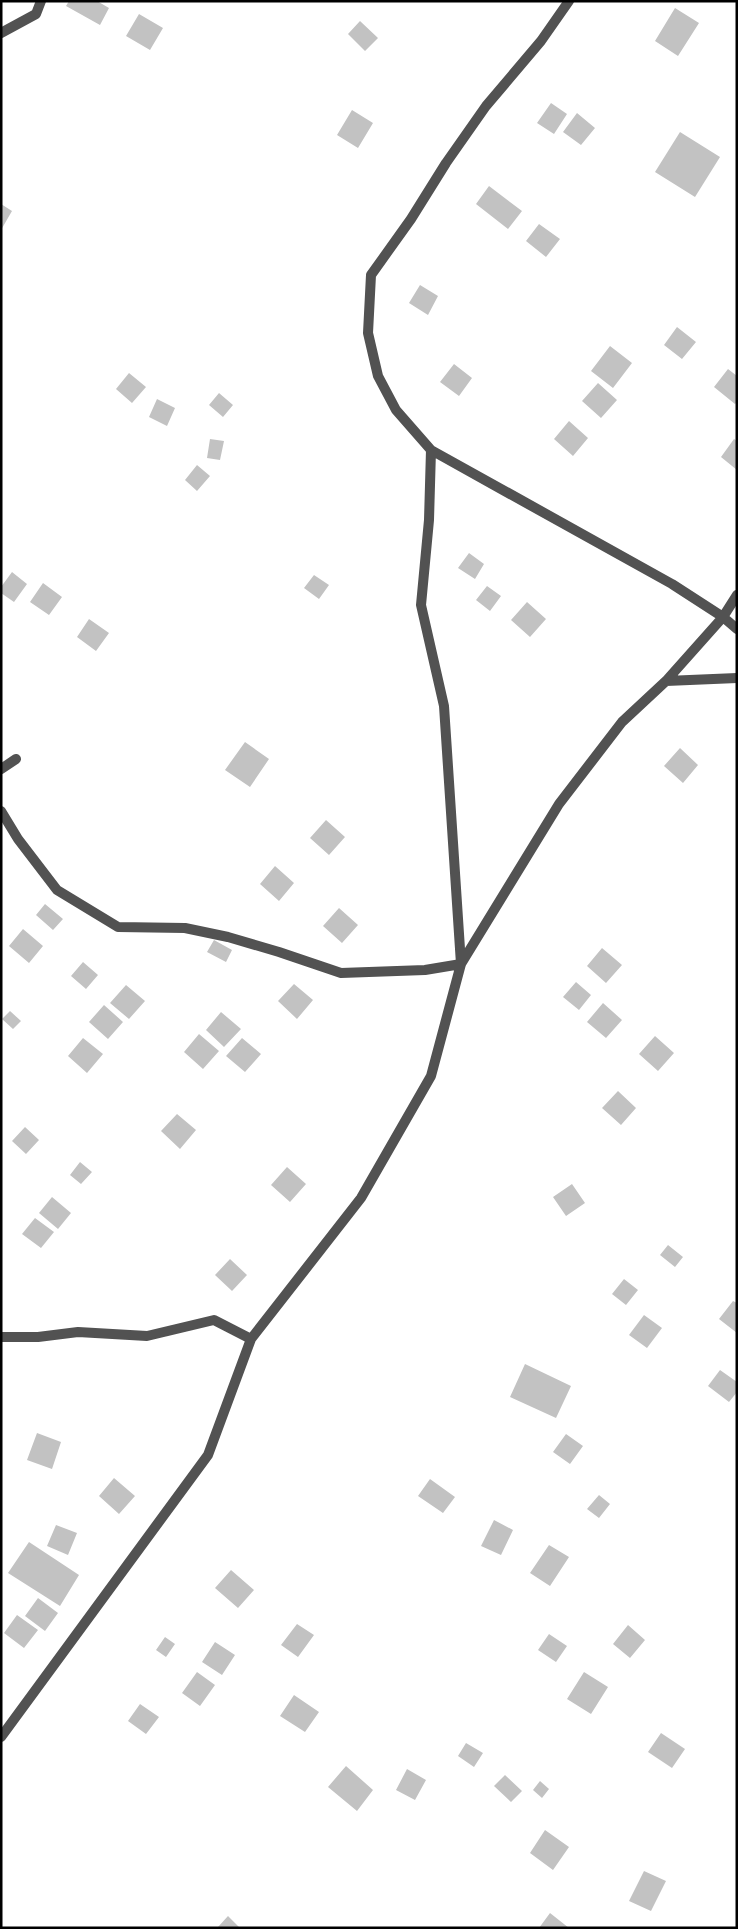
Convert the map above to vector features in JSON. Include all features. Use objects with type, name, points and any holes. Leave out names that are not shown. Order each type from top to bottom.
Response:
[{"type":"street","points":[[1,33],[36,14],[41,1]]},
{"type":"street","points":[[569,1],[541,42],[486,106],[446,163],[411,219],[371,275],[368,333],[378,376],[396,410],[431,450],[672,584],[723,617],[737,629]]},
{"type":"street","points":[[431,450],[429,520],[421,605],[444,706],[461,964]]},
{"type":"street","points":[[1,1737],[208,1454],[251,1339],[361,1198],[431,1076],[461,964],[559,804],[622,722],[666,681],[723,617],[737,595]]},
{"type":"street","points":[[666,681],[737,678]]},
{"type":"street","points":[[1,769],[16,759]]},
{"type":"street","points":[[1,811],[18,839],[57,890],[118,927],[185,928],[228,937],[341,973],[425,970],[461,964]]},
{"type":"street","points":[[1,1337],[38,1337],[78,1332],[147,1336],[214,1320],[251,1339]]},
{"type":"building","points":[[69,1],[97,1],[109,8],[100,25],[66,6]]},
{"type":"building","points":[[675,8],[699,23],[678,56],[655,41]]},
{"type":"building","points":[[139,14],[163,28],[150,50],[126,36]]},
{"type":"building","points":[[360,21],[378,38],[365,51],[348,34]]},
{"type":"building","points":[[551,103],[567,114],[554,134],[537,123]]},
{"type":"building","points":[[352,110],[373,123],[358,148],[337,135]]},
{"type":"building","points":[[577,113],[595,128],[581,145],[563,132]]},
{"type":"building","points":[[680,132],[720,157],[695,197],[655,172]]},
{"type":"building","points":[[489,186],[522,211],[508,229],[476,204]]},
{"type":"building","points":[[1,204],[12,211],[1,230]]},
{"type":"building","points":[[539,224],[560,239],[546,257],[526,241]]},
{"type":"building","points":[[420,285],[438,296],[428,315],[409,303]]},
{"type":"building","points":[[677,327],[696,342],[682,359],[664,345]]},
{"type":"building","points":[[610,346],[632,363],[613,388],[591,371]]},
{"type":"building","points":[[454,364],[472,378],[459,396],[440,382]]},
{"type":"building","points":[[728,369],[737,376],[737,402],[735,404],[714,387]]},
{"type":"building","points":[[129,373],[146,387],[132,403],[116,389]]},
{"type":"building","points":[[598,383],[617,400],[601,418],[582,401]]},
{"type":"building","points":[[219,393],[233,405],[223,417],[209,405]]},
{"type":"building","points":[[157,399],[175,408],[167,426],[149,417]]},
{"type":"building","points":[[569,421],[588,438],[573,456],[554,439]]},
{"type":"building","points":[[210,439],[224,441],[220,460],[207,458]]},
{"type":"building","points":[[734,439],[737,441],[737,470],[721,457]]},
{"type":"building","points":[[197,465],[210,476],[197,491],[185,480]]},
{"type":"building","points":[[469,553],[484,564],[475,579],[458,568]]},
{"type":"building","points":[[12,572],[27,584],[14,602],[1,593],[1,587]]},
{"type":"building","points":[[314,575],[329,585],[319,599],[304,588]]},
{"type":"building","points":[[43,583],[62,597],[49,615],[30,602]]},
{"type":"building","points":[[487,586],[501,596],[490,611],[476,600]]},
{"type":"building","points":[[527,602],[546,619],[530,637],[511,620]]},
{"type":"building","points":[[89,619],[109,633],[96,651],[77,637]]},
{"type":"building","points":[[245,742],[269,759],[250,787],[225,770]]},
{"type":"building","points":[[680,748],[698,765],[683,783],[664,766]]},
{"type":"building","points":[[326,820],[345,837],[329,855],[310,838]]},
{"type":"building","points":[[275,866],[294,883],[279,901],[260,884]]},
{"type":"building","points":[[45,904],[63,919],[53,930],[36,915]]},
{"type":"building","points":[[339,908],[358,925],[342,943],[323,926]]},
{"type":"building","points":[[23,929],[43,946],[29,963],[9,946]]},
{"type":"building","points":[[214,940],[232,950],[226,962],[207,952]]},
{"type":"building","points":[[602,948],[622,965],[606,983],[587,966]]},
{"type":"building","points":[[83,962],[98,975],[86,989],[71,976]]},
{"type":"building","points":[[576,982],[591,995],[579,1010],[563,997]]},
{"type":"building","points":[[294,984],[313,1000],[297,1019],[278,1001]]},
{"type":"building","points":[[126,985],[145,1001],[129,1019],[110,1003]]},
{"type":"building","points":[[603,1003],[622,1020],[606,1038],[587,1022]]},
{"type":"building","points":[[104,1005],[123,1022],[108,1039],[89,1022]]},
{"type":"building","points":[[10,1011],[21,1021],[13,1029],[2,1019]]},
{"type":"building","points":[[221,1012],[241,1029],[224,1047],[206,1030]]},
{"type":"building","points":[[199,1034],[219,1051],[203,1069],[184,1052]]},
{"type":"building","points":[[655,1036],[674,1053],[658,1071],[639,1054]]},
{"type":"building","points":[[83,1038],[103,1054],[87,1073],[68,1056]]},
{"type":"building","points":[[242,1038],[261,1054],[245,1072],[226,1056]]},
{"type":"building","points":[[618,1091],[636,1108],[621,1125],[602,1108]]},
{"type":"building","points":[[177,1114],[196,1130],[180,1149],[161,1131]]},
{"type":"building","points":[[25,1127],[39,1140],[26,1154],[12,1141]]},
{"type":"building","points":[[80,1162],[92,1172],[81,1184],[70,1175]]},
{"type":"building","points":[[287,1167],[306,1184],[290,1202],[271,1185]]},
{"type":"building","points":[[572,1184],[585,1203],[566,1216],[553,1197]]},
{"type":"building","points":[[52,1197],[71,1213],[58,1229],[39,1213]]},
{"type":"building","points":[[35,1218],[54,1232],[41,1248],[22,1234]]},
{"type":"building","points":[[668,1245],[683,1257],[675,1267],[660,1255]]},
{"type":"building","points":[[230,1259],[247,1275],[232,1291],[215,1275]]},
{"type":"building","points":[[624,1279],[638,1290],[626,1305],[612,1294]]},
{"type":"building","points":[[733,1301],[737,1303],[737,1333],[719,1319]]},
{"type":"building","points":[[644,1315],[662,1328],[647,1348],[629,1335]]},
{"type":"building","points":[[525,1364],[571,1386],[556,1418],[510,1397]]},
{"type":"building","points":[[720,1370],[737,1382],[737,1392],[729,1402],[708,1386]]},
{"type":"building","points":[[37,1433],[61,1442],[52,1469],[27,1460]]},
{"type":"building","points":[[566,1434],[583,1446],[570,1464],[553,1452]]},
{"type":"building","points":[[114,1478],[135,1496],[119,1514],[99,1496]]},
{"type":"building","points":[[430,1479],[455,1497],[443,1513],[418,1496]]},
{"type":"building","points":[[599,1495],[610,1504],[599,1518],[587,1509]]},
{"type":"building","points":[[494,1520],[513,1530],[501,1555],[481,1546]]},
{"type":"building","points":[[56,1525],[77,1533],[68,1555],[47,1546]]},
{"type":"building","points":[[29,1542],[79,1575],[60,1606],[8,1573]]},
{"type":"building","points":[[549,1545],[569,1557],[550,1586],[530,1573]]},
{"type":"building","points":[[231,1570],[254,1590],[238,1608],[215,1588]]},
{"type":"building","points":[[38,1598],[58,1613],[45,1631],[25,1616]]},
{"type":"building","points":[[17,1615],[38,1630],[24,1648],[4,1633]]},
{"type":"building","points":[[297,1624],[314,1635],[298,1657],[281,1645]]},
{"type":"building","points":[[628,1625],[645,1640],[630,1658],[613,1644]]},
{"type":"building","points":[[549,1634],[567,1646],[556,1662],[538,1650]]},
{"type":"building","points":[[165,1637],[175,1644],[166,1657],[156,1650]]},
{"type":"building","points":[[215,1642],[235,1655],[222,1675],[202,1662]]},
{"type":"building","points":[[197,1672],[215,1685],[200,1706],[182,1693]]},
{"type":"building","points":[[584,1672],[608,1687],[591,1714],[567,1699]]},
{"type":"building","points":[[294,1695],[319,1712],[305,1732],[280,1716]]},
{"type":"building","points":[[140,1704],[159,1717],[146,1734],[128,1721]]},
{"type":"building","points":[[661,1733],[685,1749],[672,1768],[648,1752]]},
{"type":"building","points":[[466,1743],[483,1753],[474,1767],[458,1756]]},
{"type":"building","points":[[346,1766],[373,1790],[357,1811],[328,1787]]},
{"type":"building","points":[[407,1769],[426,1780],[415,1800],[396,1790]]},
{"type":"building","points":[[505,1775],[522,1791],[511,1802],[494,1786]]},
{"type":"building","points":[[540,1781],[549,1789],[542,1798],[533,1790]]},
{"type":"building","points":[[545,1830],[569,1847],[553,1870],[530,1853]]},
{"type":"building","points":[[644,1871],[666,1881],[651,1911],[629,1901]]},
{"type":"building","points":[[550,1913],[569,1928],[539,1928]]},
{"type":"building","points":[[228,1916],[240,1928],[218,1927]]}]
